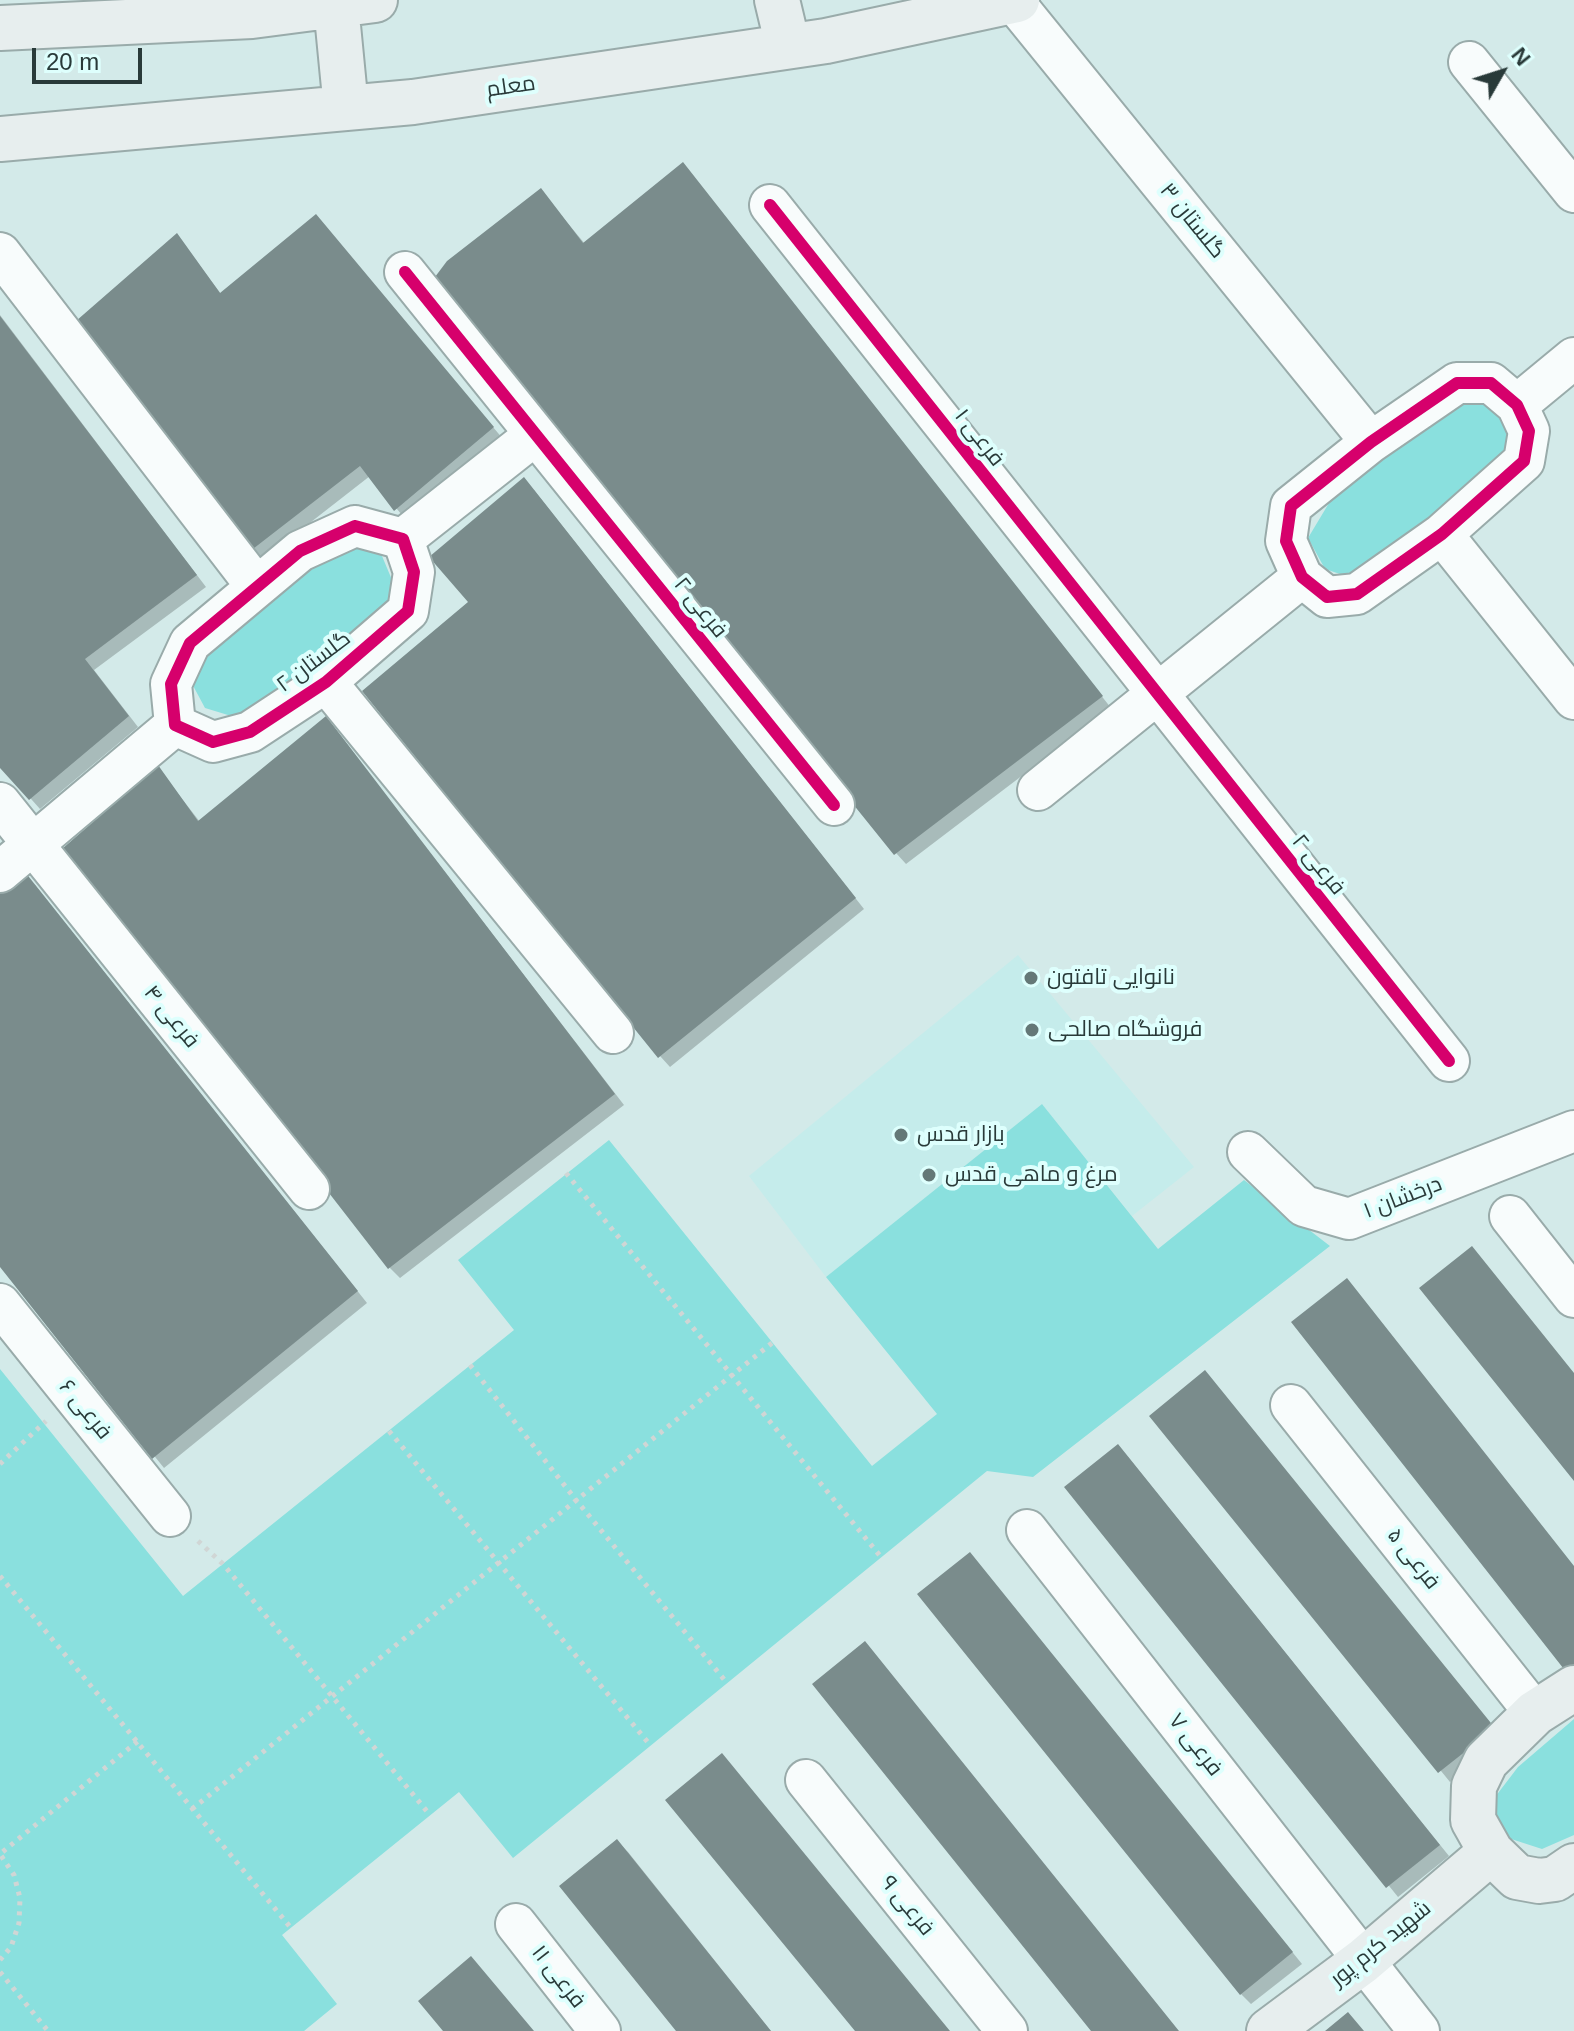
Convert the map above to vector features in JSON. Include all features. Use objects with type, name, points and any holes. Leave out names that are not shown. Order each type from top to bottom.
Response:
[{"type":"main road","points":[[777,0],[788,46]]},
{"type":"main road","name":"معلم","points":[[0,139],[413,102],[826,41],[1015,0]]},
{"type":"main road","points":[[0,28],[252,16],[355,3],[346,108]]},
{"type":"main road","points":[[1574,1688],[1535,1713],[1486,1761],[1474,1786],[1473,1820],[1491,1852],[1517,1877],[1539,1881],[1555,1879],[1574,1866]]},
{"type":"main road","name":"شهید کرم پور","points":[[1269,2031],[1363,1961],[1491,1852]]},
{"type":"street","name":"گلستان ۳","points":[[1015,0],[1371,442]]},
{"type":"street","points":[[1469,62],[1574,192]]},
{"type":"street","name":"فرعی ۱","points":[[770,205],[1157,695]]},
{"type":"street","points":[[0,253],[257,587]]},
{"type":"street","points":[[0,872],[175,725],[171,684],[190,643],[300,551],[355,526],[403,539],[535,435],[405,272]]},
{"type":"street","points":[[1517,405],[1574,358]]},
{"type":"street","points":[[1457,383],[1491,383],[1517,405],[1529,431],[1524,461],[1442,534],[1357,594],[1327,597],[1302,577],[1286,541],[1291,506],[1371,442],[1457,383]]},
{"type":"street","name":"فرعی ۲","points":[[535,435],[834,805]]},
{"type":"street","points":[[1442,534],[1574,699]]},
{"type":"street","name":"گلستان ۲","points":[[175,725],[213,742],[250,732],[326,682],[408,611],[414,572],[403,539]]},
{"type":"street","points":[[1038,790],[1302,577]]},
{"type":"street","name":"گلستان ۲","points":[[326,682],[613,1033]]},
{"type":"street","name":"فرعی ۲","points":[[1157,695],[1449,1061]]},
{"type":"street","name":"فرعی ۴","points":[[0,803],[309,1189]]},
{"type":"street","name":"درخشان ۱","points":[[1248,1152],[1304,1206],[1349,1219],[1574,1131]]},
{"type":"street","points":[[1510,1216],[1574,1297]]},
{"type":"street","name":"فرعی ۶","points":[[0,1304],[170,1516]]},
{"type":"street","name":"فرعی ۵","points":[[1291,1405],[1535,1713]]},
{"type":"street","name":"فرعی ۷","points":[[1027,1530],[1419,2031]]},
{"type":"street","name":"فرعی ۹","points":[[806,1780],[1007,2031]]},
{"type":"street","name":"فرعی ۱۱","points":[[516,1924],[600,2031]]},
{"type":"path","points":[[566,1173],[881,1557]]},
{"type":"path","points":[[192,1809],[772,1343]]},
{"type":"path","points":[[470,1365],[576,1500],[727,1683]]},
{"type":"path","points":[[0,1464],[73,1395]]},
{"type":"path","points":[[389,1431],[651,1746]]},
{"type":"path","points":[[170,1516],[223,1564],[430,1815]]},
{"type":"path","points":[[0,1576],[291,1928]]},
{"type":"path","points":[[0,1960],[11,1947],[19,1923],[20,1898],[14,1875],[0,1854],[138,1741]]},
{"type":"path","points":[[0,1972],[48,2031]]},
{"type":"shaded area","points":[[1488,397],[1505,416],[1511,444],[1492,470],[1365,571],[1346,576],[1325,569],[1308,538],[1335,493],[1459,400]]},
{"type":"shaded area","points":[[368,544],[382,556],[395,587],[388,609],[331,658],[244,715],[228,715],[205,708],[190,680],[199,648],[311,556]]},
{"type":"shaded area","name":"بازار قدس","points":[[1018,955],[1194,1167],[1132,1216],[1042,1104],[826,1277],[749,1176]]},
{"type":"shaded area","points":[[1042,1104],[1158,1249],[1244,1180],[1330,1246],[1033,1477],[987,1471],[513,1858],[459,1792],[282,1935],[337,2004],[304,2031],[0,2031],[0,1369],[183,1596],[514,1330],[458,1260],[609,1140],[872,1466],[937,1414],[826,1277]]},
{"type":"shaded area","points":[[1574,1719],[1574,1835],[1542,1849],[1505,1837],[1492,1801],[1518,1767]]},
{"type":"building","points":[[683,162],[1103,696],[894,855],[432,281],[447,261],[541,188],[583,243]]},
{"type":"building","points":[[316,214],[494,427],[394,511],[360,466],[249,552],[76,321],[177,233],[220,293]]},
{"type":"building","points":[[0,316],[197,575],[85,659],[129,716],[29,800],[0,768]]},
{"type":"building","points":[[524,477],[856,898],[658,1058],[362,691],[468,602],[429,557]]},
{"type":"building","points":[[326,716],[615,1094],[388,1269],[62,849],[158,765],[198,821]]},
{"type":"building","points":[[25,872],[358,1291],[152,1459],[0,1267],[0,893]]},
{"type":"building","points":[[1472,1246],[1574,1373],[1574,1481],[1419,1288]]},
{"type":"building","points":[[1347,1278],[1574,1566],[1574,1667],[1567,1673],[1291,1322]]},
{"type":"building","points":[[1205,1370],[1495,1728],[1438,1773],[1149,1416]]},
{"type":"building","points":[[1118,1444],[1440,1845],[1386,1888],[1064,1487]]},
{"type":"building","points":[[970,1552],[1293,1952],[1240,1995],[917,1594]]},
{"type":"building","points":[[865,1641],[1179,2031],[1091,2031],[812,1684]]},
{"type":"building","points":[[722,1753],[950,2031],[855,2031],[665,1800]]},
{"type":"building","points":[[617,1839],[771,2031],[676,2031],[559,1886]]},
{"type":"building","points":[[471,1956],[534,2031],[443,2031],[418,2001]]},
{"type":"building","points":[[1348,2012],[1364,2031],[1325,2031]]},
{"type":"cycle path","points":[[770,205],[1449,1061]]},
{"type":"cycle path","points":[[405,272],[834,805]]},
{"type":"cycle path","points":[[1457,383],[1491,383],[1517,405],[1529,431],[1524,461],[1442,534],[1357,594],[1327,597],[1302,577],[1286,541],[1291,506],[1371,442],[1457,383]]},
{"type":"cycle path","points":[[355,526],[403,539],[414,572],[408,611],[326,682],[250,732],[213,742],[175,725],[171,684],[190,643],[300,551],[355,526]]},
{"type":"place","name":"نانوایی تافتون","points":[[1031,978]]},
{"type":"place","name":"فروشگاه صالحی","points":[[1032,1030]]},
{"type":"place","name":"بازار قدس","points":[[901,1135]]},
{"type":"place","name":"مرغ و ماهی قدس","points":[[929,1175]]}]
